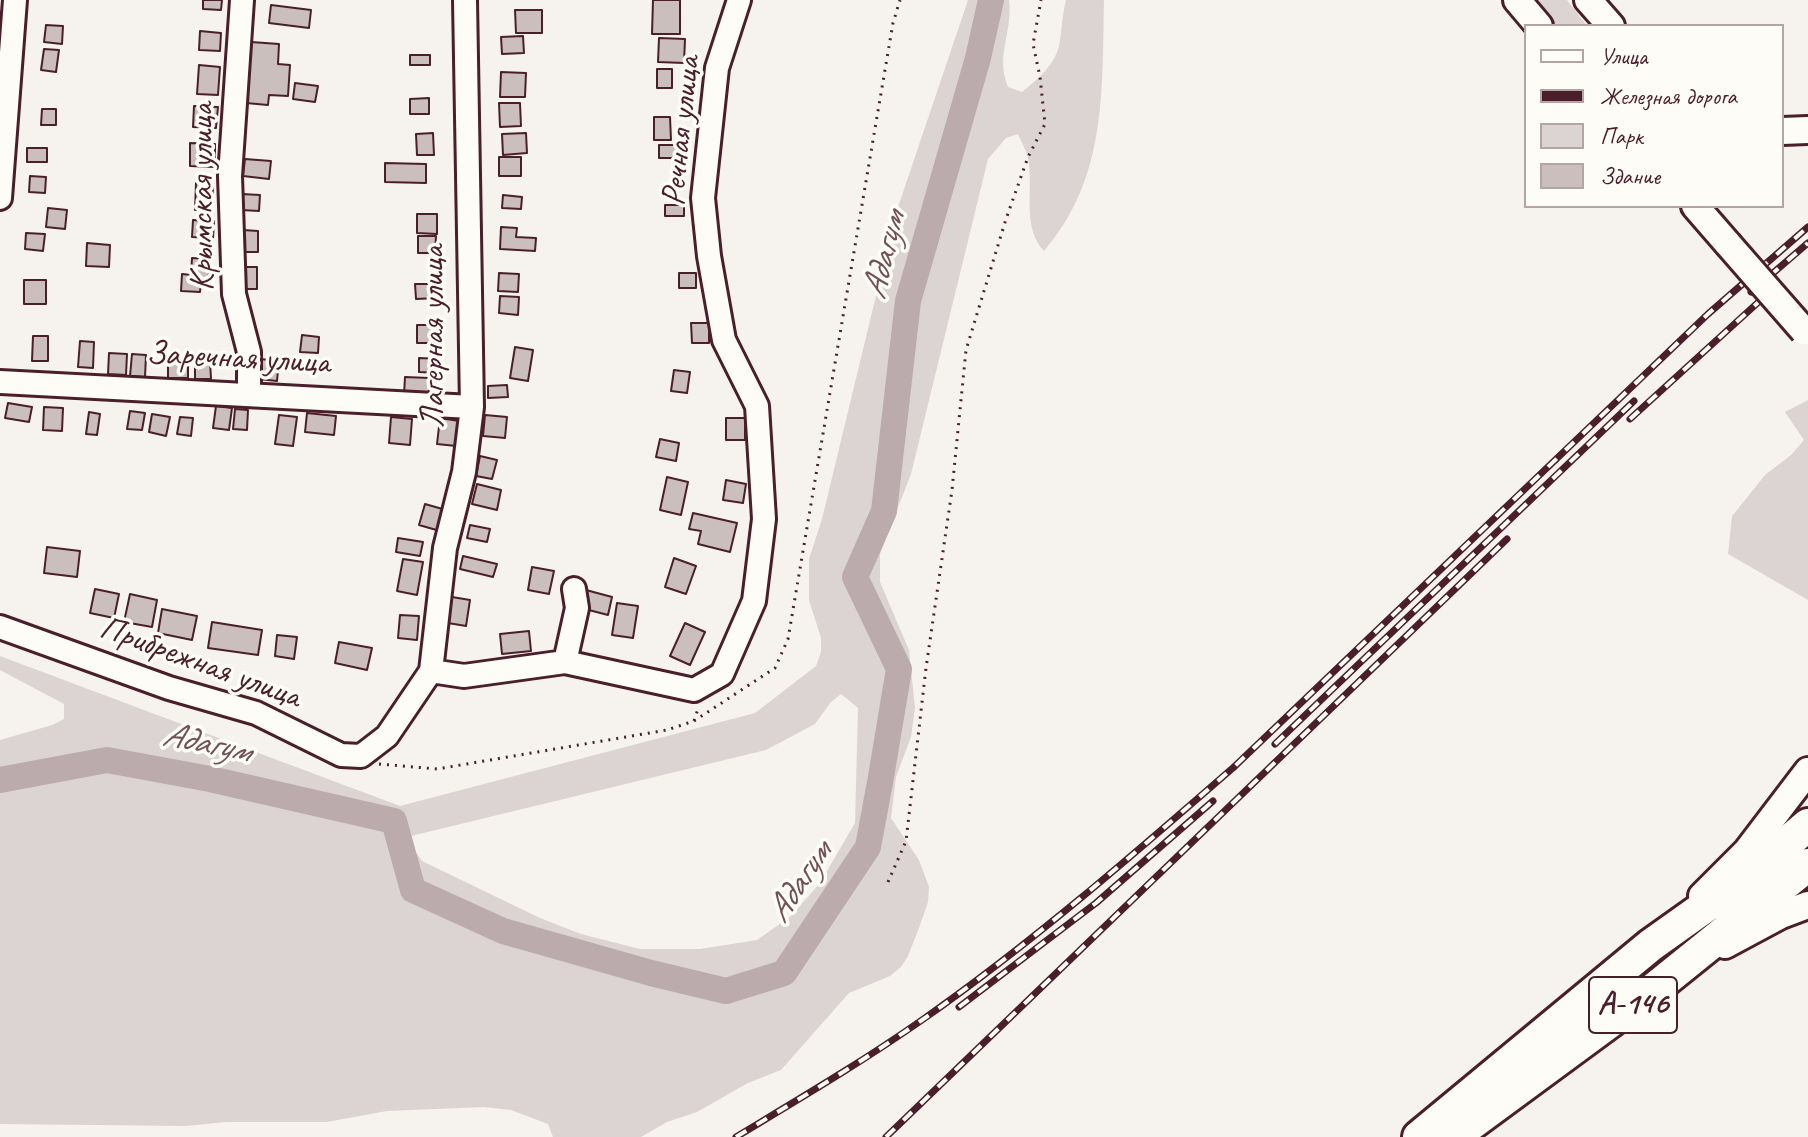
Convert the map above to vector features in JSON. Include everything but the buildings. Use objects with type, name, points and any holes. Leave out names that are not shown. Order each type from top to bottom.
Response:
[{"type":"highway","name":"А-146","points":[[1419,1137],[1651,945],[1748,876],[1808,825]]},
{"type":"highway","name":"А-146","points":[[1453,1137],[1654,989],[1808,865]]},
{"type":"main road","points":[[1517,0],[1537,24]]},
{"type":"main road","points":[[1588,0],[1609,24]]},
{"type":"main road","points":[[1784,131],[1808,130]]},
{"type":"main road","points":[[1697,208],[1806,334]]},
{"type":"main road","name":"А-146","points":[[1651,945],[1747,851],[1808,771]]},
{"type":"main road","name":"А-146","points":[[1654,989],[1735,939],[1808,905]]},
{"type":"street","points":[[0,198],[15,0]]},
{"type":"street","name":"Крымская улица","points":[[242,0],[230,176],[234,294],[249,352],[249,393]]},
{"type":"street","name":"Лагерная улица","points":[[431,671],[445,548],[464,472],[472,407],[465,0]]},
{"type":"street","name":"Речная улица","points":[[707,683],[722,674],[754,601],[764,519],[757,406],[724,340],[709,256],[703,198],[717,68],[739,0]]},
{"type":"street","name":"Заречная улица","points":[[0,382],[472,407]]},
{"type":"street","points":[[565,662],[577,608],[574,589]]},
{"type":"street","name":"Прибрежная улица","points":[[0,627],[169,688],[256,713],[341,755],[361,756]]},
{"type":"street","points":[[361,756],[387,736],[431,671],[464,676],[565,662],[694,690],[707,683]]},
{"type":"path","points":[[361,756],[381,765],[437,769],[667,730],[694,721],[775,668],[788,639],[893,23],[900,0]]},
{"type":"path","points":[[888,882],[906,841],[926,668],[952,490],[966,350],[1006,219],[1028,157],[1045,124],[1033,44],[1041,0]]},
{"type":"path","points":[[694,721],[707,683]]},
{"type":"green space","points":[[968,0],[1009,0],[1004,75],[1008,87],[1022,92],[1044,72],[1057,53],[1066,0],[1104,0],[1101,100],[1097,132],[1080,194],[1065,223],[1044,251],[1037,242],[1030,219],[1028,158],[1018,134],[1006,138],[988,159],[911,474],[880,554],[880,582],[909,650],[915,708],[911,737],[896,777],[891,818],[919,860],[929,887],[928,902],[919,928],[901,967],[890,976],[849,993],[781,1070],[748,1083],[697,1112],[667,1122],[641,1137],[553,1137],[548,1124],[511,1110],[484,1107],[387,1111],[327,1122],[226,1122],[185,1126],[0,1124],[0,740],[64,719],[64,704],[0,670],[0,656],[400,806],[755,713],[816,666],[821,652],[821,638],[809,600],[809,559],[822,519],[896,213]],"holes":[[[841,694],[858,708],[855,823],[820,883],[791,916],[757,940],[700,949],[640,949],[581,934],[540,918],[422,861],[414,849],[411,836],[766,750],[815,724]]]},
{"type":"green space","points":[[1535,0],[1567,0],[1585,24],[1555,24]]},
{"type":"green space","points":[[1808,400],[1808,600],[1728,554],[1732,516],[1765,475],[1791,455],[1804,440],[1785,412]]},
{"type":"waterway","name":"Адагум","points":[[0,780],[107,760],[210,779],[394,821],[413,890],[503,931],[726,991],[784,973],[868,847],[899,669],[855,577],[884,511],[908,301],[978,58],[991,0]]},
{"type":"railway","points":[[736,1137],[922,1020],[1043,929],[1121,865],[1235,766],[1708,314],[1808,227]]},
{"type":"railway","points":[[1751,292],[1808,243]]},
{"type":"railway","points":[[1630,419],[1775,287]]},
{"type":"railway","points":[[1275,744],[1634,401]]},
{"type":"railway","points":[[886,1137],[1507,539]]},
{"type":"railway","points":[[959,1007],[1096,903],[1213,801]]}]
